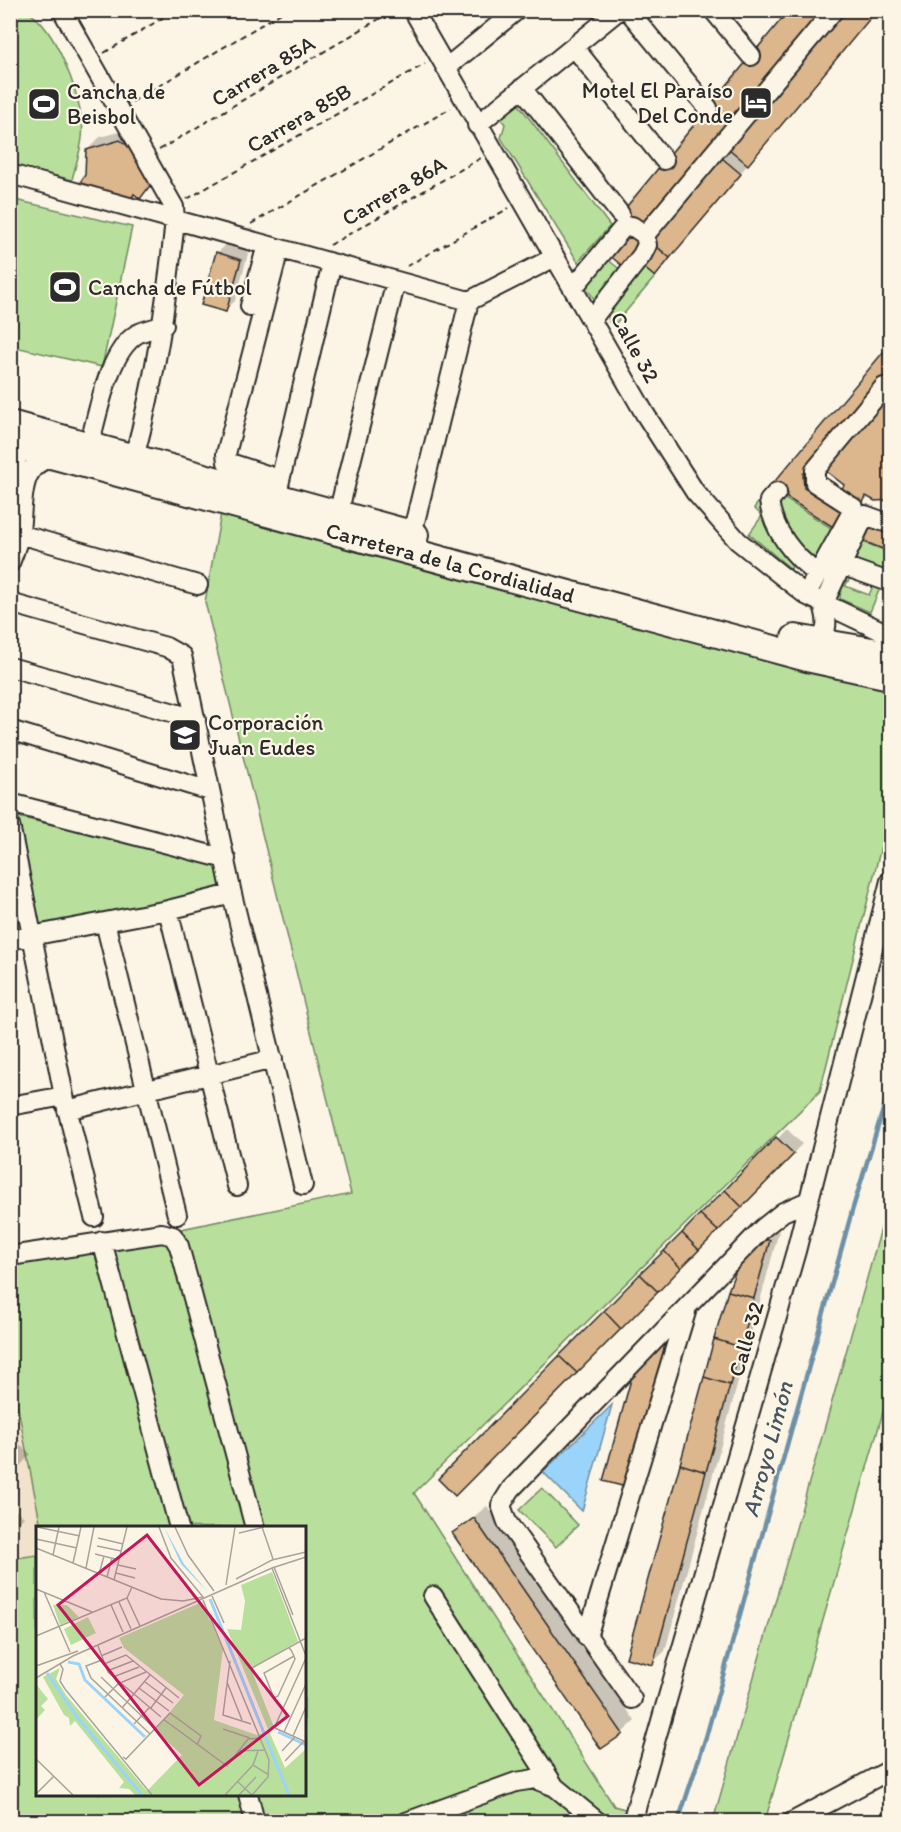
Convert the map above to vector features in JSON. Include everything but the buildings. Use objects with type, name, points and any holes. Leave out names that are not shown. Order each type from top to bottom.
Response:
[{"type":"highway","name":"Carretera de la Cordialidad","points":[[10,424],[134,458],[278,488],[338,514],[810,642],[891,654]]},
{"type":"highway","name":"Carretera de la Cordialidad","points":[[10,444],[795,655],[891,676]]},
{"type":"street","points":[[62,10],[147,158],[175,213],[164,325],[153,385],[134,458]]},
{"type":"street","name":"Calle 32","points":[[413,10],[645,414],[695,492],[738,542],[806,595],[823,605],[891,635]]},
{"type":"street","points":[[442,62],[517,10]]},
{"type":"street","points":[[628,10],[708,108]]},
{"type":"street","points":[[714,10],[752,56]]},
{"type":"street","points":[[645,235],[834,10]]},
{"type":"street","points":[[477,125],[574,47],[611,13]]},
{"type":"street","points":[[574,47],[664,160]]},
{"type":"street","points":[[522,88],[620,214]]},
{"type":"street","points":[[10,174],[175,213],[232,235],[470,301],[555,257]]},
{"type":"street","points":[[573,288],[622,229],[632,226],[645,235],[647,245],[642,255],[592,319]]},
{"type":"street","points":[[250,306],[273,247]]},
{"type":"street","points":[[273,247],[226,454],[227,462],[278,488],[332,263]]},
{"type":"street","points":[[338,514],[391,280]]},
{"type":"street","points":[[412,534],[470,301]]},
{"type":"street","points":[[89,446],[114,363],[123,346],[138,334],[164,325]]},
{"type":"street","points":[[806,595],[854,508],[815,483],[815,470],[884,387],[891,392]]},
{"type":"street","points":[[10,455],[17,465],[24,488]]},
{"type":"street","points":[[10,563],[19,534],[26,475],[34,465],[45,458],[58,457]]},
{"type":"street","points":[[777,492],[769,501],[784,539],[801,562],[818,574]]},
{"type":"street","points":[[810,642],[820,638],[826,628],[827,617],[823,605],[865,515],[891,524]]},
{"type":"street","points":[[19,534],[198,585]]},
{"type":"street","points":[[842,565],[886,581]]},
{"type":"street","points":[[10,603],[175,650],[182,656],[232,894],[303,1185]]},
{"type":"street","points":[[10,667],[196,719]]},
{"type":"street","points":[[10,730],[210,791]]},
{"type":"street","points":[[10,802],[225,859]]},
{"type":"street","points":[[10,825],[66,1103],[94,1217]]},
{"type":"street","name":"Calle 32","points":[[634,1814],[808,1201],[891,881]]},
{"type":"street","points":[[10,940],[168,910],[232,894]]},
{"type":"street","points":[[168,910],[237,1186]]},
{"type":"street","points":[[105,922],[177,1215]]},
{"type":"street","points":[[10,1106],[66,1103],[147,1090],[273,1059]]},
{"type":"street","points":[[632,1699],[507,1522],[501,1505],[511,1489],[763,1228],[783,1212],[808,1201]]},
{"type":"street","points":[[10,1256],[162,1233],[173,1236],[179,1246],[255,1526]]},
{"type":"street","points":[[102,1241],[178,1526]]},
{"type":"street","points":[[587,1637],[688,1307]]},
{"type":"street","points":[[433,1596],[555,1787]]},
{"type":"street","points":[[792,1821],[891,1770]]},
{"type":"street","points":[[419,1820],[516,1782],[535,1779],[555,1787],[598,1821]]},
{"type":"street","points":[[249,1796],[255,1821]]},
{"type":"path","points":[[91,61],[176,10]]},
{"type":"path","points":[[119,110],[286,10]]},
{"type":"path","name":"Carrera 85A","points":[[147,158],[394,10]]},
{"type":"path","name":"Carrera 85B","points":[[175,213],[442,62]]},
{"type":"path","points":[[232,235],[464,101]]},
{"type":"path","name":"Carrera 86A","points":[[309,257],[493,152]]},
{"type":"path","points":[[391,280],[522,201]]},
{"type":"shaded area","points":[[10,1372],[41,1526],[36,1526],[36,1555],[10,1559]]},
{"type":"green space","name":"Cancha de Beisbol","points":[[11,10],[26,11],[38,20],[56,46],[71,78],[83,128],[72,180],[11,165]]},
{"type":"green space","points":[[517,102],[610,226],[578,262],[501,138],[505,124],[499,117]]},
{"type":"green space","name":"Cancha de Fútbol","points":[[11,199],[132,227],[102,367],[11,346]]},
{"type":"green space","points":[[607,259],[622,271],[597,303],[585,286]]},
{"type":"green space","points":[[639,263],[655,277],[616,323],[612,324],[609,322],[607,309]]},
{"type":"green space","points":[[766,493],[793,562],[791,569],[749,534],[762,516],[754,508]]},
{"type":"green space","points":[[779,495],[836,531],[816,560],[809,561],[799,553],[774,503]]},
{"type":"green space","points":[[222,508],[890,684],[890,811],[820,1091],[414,1493],[614,1806],[667,1821],[11,1821],[10,1559],[36,1555],[36,1796],[306,1796],[306,1526],[41,1526],[11,1372],[11,1264],[351,1194],[205,602]]},
{"type":"green space","points":[[857,540],[890,552],[890,577],[852,563]]},
{"type":"green space","points":[[842,573],[851,577],[845,586],[869,595],[875,581],[890,584],[890,592],[880,588],[870,612],[840,599]]},
{"type":"green space","points":[[18,817],[221,863],[226,889],[36,926]]},
{"type":"green space","points":[[890,1197],[890,1388],[765,1821],[713,1821]]},
{"type":"green space","points":[[542,1488],[578,1525],[556,1547],[519,1510]]},
{"type":"water","points":[[612,1405],[582,1511],[543,1472]]},
{"type":"waterway","name":"Arroyo Limón","points":[[678,1822],[706,1737],[852,1211],[890,1087]]},
{"type":"place","name":"Motel El Paraíso Del Conde","points":[[756,103]]},
{"type":"place","name":"Cancha de Beisbol","points":[[44,104]]},
{"type":"place","name":"Cancha de Fútbol","points":[[65,287]]},
{"type":"place","name":"Corporación Juan Eudes","points":[[185,735]]}]
